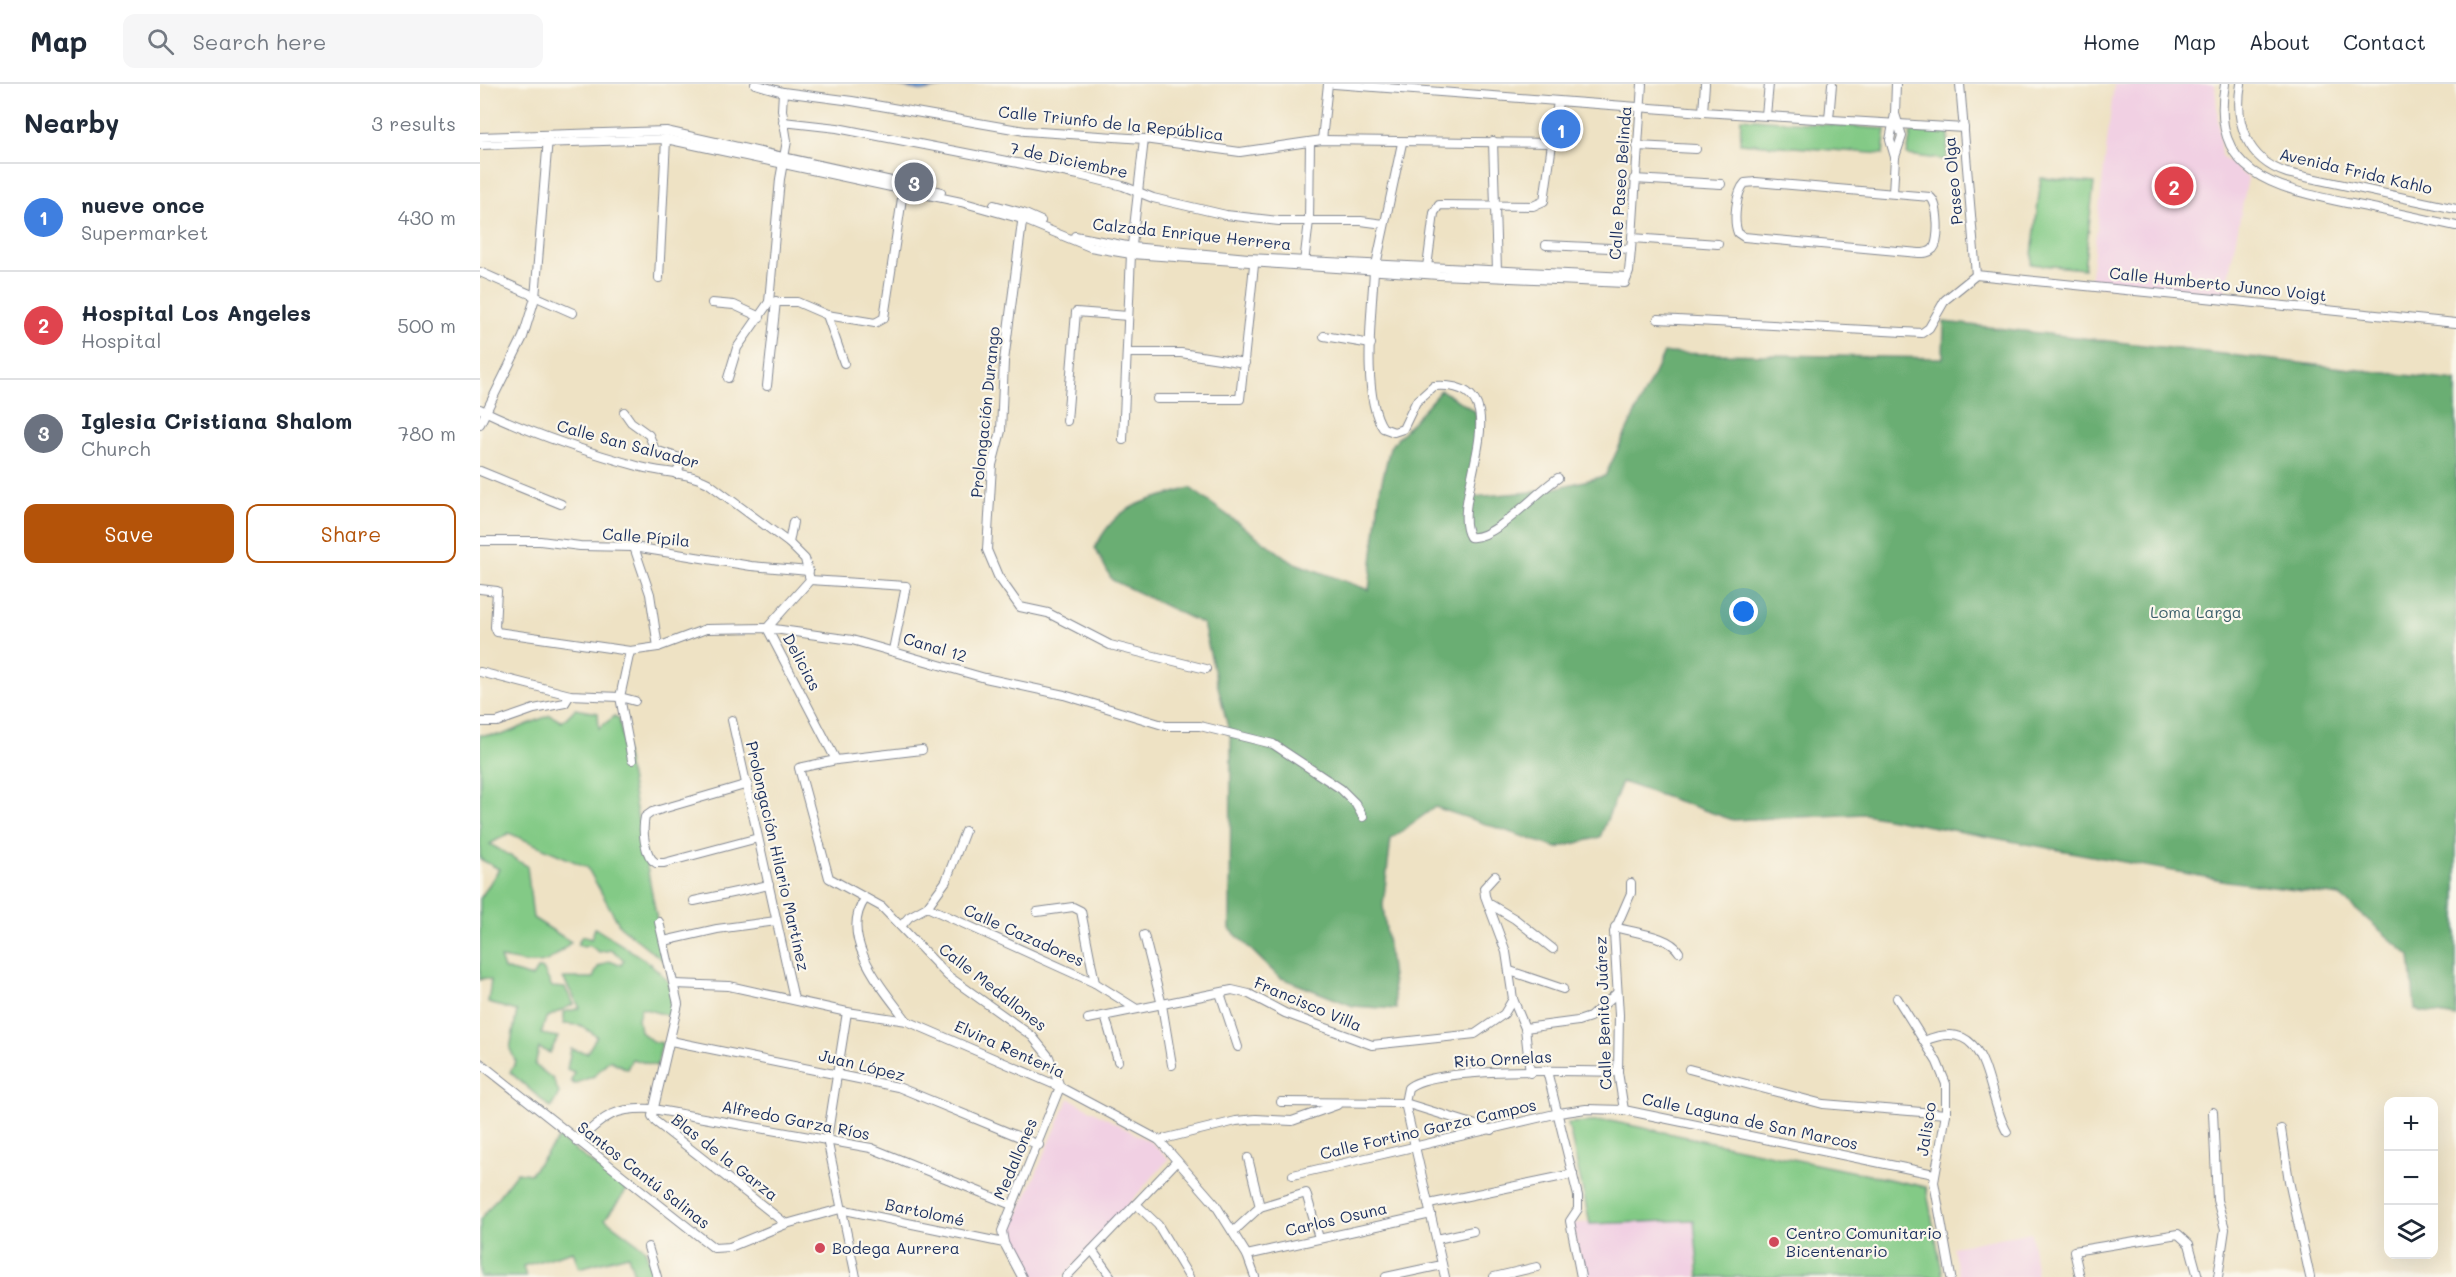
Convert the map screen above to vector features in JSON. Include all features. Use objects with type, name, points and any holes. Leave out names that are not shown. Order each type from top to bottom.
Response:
[{"type":"street","name":"Calle Triunfo de la República","points":[[755,84],[783,92],[864,102],[1025,131],[1144,139],[1240,152],[1322,140],[1402,143],[1493,141],[1553,143]]},
{"type":"street","points":[[1322,140],[1328,84]]},
{"type":"street","points":[[1334,84],[1703,112],[1964,128]]},
{"type":"street","name":"Calle Paseo Belinda","points":[[1626,280],[1632,238],[1636,146],[1642,84]]},
{"type":"street","points":[[1703,112],[1705,84]]},
{"type":"street","points":[[1766,115],[1769,84]]},
{"type":"street","points":[[1829,120],[1832,84]]},
{"type":"street","points":[[1893,193],[1895,157],[1890,140],[1896,124],[1896,84]]},
{"type":"street","name":"Paseo Olga","points":[[1960,84],[1976,275]]},
{"type":"street","name":"Avenida Frida Kahlo","points":[[2225,84],[2222,116],[2228,141],[2241,162],[2255,175],[2295,192],[2456,226]]},
{"type":"street","name":"Avenida Frida Kahlo","points":[[2241,84],[2238,108],[2244,133],[2255,154],[2269,166],[2287,172],[2456,209]]},
{"type":"street","points":[[767,386],[787,141],[783,122],[783,92]]},
{"type":"street","points":[[1427,267],[1434,213],[1439,205],[1533,206],[1544,201],[1558,101]]},
{"type":"street","name":"7 de Diciembre","points":[[783,122],[837,128],[945,148],[1137,190],[1153,198],[1226,215],[1262,220],[1384,224]]},
{"type":"street","name":"Calzada Enrique Herrera","points":[[480,145],[548,138],[666,131],[1022,216],[1090,247],[1254,264],[1304,263]]},
{"type":"street","name":"Calzada Enrique Herrera","points":[[480,137],[666,139],[784,159]]},
{"type":"street","points":[[480,424],[483,410],[524,337],[535,298],[548,138]]},
{"type":"street","points":[[659,278],[666,139]]},
{"type":"street","points":[[1123,440],[1132,251],[1144,139]]},
{"type":"street","points":[[1493,141],[1497,271]]},
{"type":"street","points":[[1304,263],[1309,221],[1310,142]]},
{"type":"street","points":[[1402,143],[1375,268],[1371,383],[1379,423],[1383,428],[1398,432],[1407,424],[1416,402],[1434,386],[1458,386],[1473,399],[1480,420],[1477,456],[1467,512],[1467,529],[1470,537],[1480,537],[1498,526],[1558,478]]},
{"type":"street","points":[[1636,146],[1696,149]]},
{"type":"street","points":[[1635,179],[1721,184]]},
{"type":"street","points":[[1745,183],[1893,193],[1926,196],[1934,200],[1937,208],[1936,242],[1931,250],[1919,254],[1749,238],[1737,231],[1739,192],[1745,183]]},
{"type":"street","points":[[728,378],[737,348],[773,302],[797,302],[827,315],[880,322],[884,318],[888,306],[903,186]]},
{"type":"street","name":"Prolongación Durango","points":[[1022,216],[1004,361],[1001,431],[992,465],[987,550],[998,576],[1020,607],[1048,613],[1110,645],[1206,669]]},
{"type":"street","points":[[1632,238],[1718,244]]},
{"type":"street","points":[[1546,245],[1631,249]]},
{"type":"street","name":"Calzada Enrique Herrera","points":[[1132,251],[1375,268],[1626,280]]},
{"type":"street","points":[[1157,399],[1240,399],[1254,264]]},
{"type":"street","name":"Calzada Enrique Herrera","points":[[1375,268],[1427,267],[1626,280]]},
{"type":"street","points":[[480,273],[573,313]]},
{"type":"street","points":[[1658,319],[1918,333],[1929,328],[1945,300],[1976,275]]},
{"type":"street","name":"Calle Humberto Junco Voigt","points":[[1976,275],[2456,323]]},
{"type":"street","points":[[712,303],[734,305],[760,317]]},
{"type":"street","points":[[1067,421],[1076,312],[1128,316]]},
{"type":"street","points":[[827,315],[844,363]]},
{"type":"street","points":[[1324,336],[1371,344]]},
{"type":"street","points":[[1127,353],[1181,353],[1245,363]]},
{"type":"street","name":"Calle San Salvador","points":[[483,410],[565,445],[658,471],[696,477],[708,483],[789,543],[805,559],[810,575]]},
{"type":"street","points":[[627,415],[649,435],[655,450],[680,458],[681,464],[676,474]]},
{"type":"street","points":[[480,471],[561,504]]},
{"type":"street","points":[[789,543],[793,522]]},
{"type":"street","name":"Calle Pípila","points":[[480,541],[540,541],[580,546],[634,547],[810,575],[906,586],[893,650]]},
{"type":"street","points":[[634,547],[650,594],[658,647]]},
{"type":"street","points":[[767,628],[810,575]]},
{"type":"street","name":"Canal 12","points":[[480,589],[497,591],[496,630],[500,633],[557,639],[630,651],[658,647],[706,629],[767,628],[815,633],[893,650],[985,678],[1121,711],[1166,726],[1200,726],[1273,744],[1341,789],[1355,802],[1363,817]]},
{"type":"street","name":"Delicias","points":[[767,628],[836,760]]},
{"type":"street","points":[[630,651],[620,697],[632,760]]},
{"type":"street","points":[[480,672],[570,695],[620,697],[634,701]]},
{"type":"street","points":[[480,722],[497,722],[534,709],[565,703],[570,695]]},
{"type":"street","name":"Prolongación Hilario Martínez","points":[[732,720],[794,999]]},
{"type":"street","points":[[836,760],[922,750]]},
{"type":"street","name":"Calle Medallones","points":[[836,760],[799,768],[829,878],[882,907],[902,925],[948,975],[1032,1036],[1049,1057],[1060,1087]]},
{"type":"street","points":[[748,784],[652,812],[645,817],[643,826],[651,860],[656,863],[674,861],[758,837]]},
{"type":"street","points":[[902,925],[909,916],[927,907],[946,881],[965,831]]},
{"type":"street","points":[[1495,876],[1484,888],[1510,971],[1513,999],[1525,1028],[1530,1073]]},
{"type":"street","name":"Calle Benito Juárez","points":[[1624,1110],[1618,1072],[1619,1015],[1615,927],[1631,893],[1631,883]]},
{"type":"street","points":[[694,901],[769,885]]},
{"type":"street","points":[[865,899],[856,915],[857,937],[878,978],[907,1021]]},
{"type":"street","points":[[1488,903],[1515,919],[1553,949]]},
{"type":"street","name":"Calle Cazadores","points":[[927,907],[1095,983],[1135,1008]]},
{"type":"street","points":[[1037,912],[1073,907],[1081,911],[1095,983]]},
{"type":"street","points":[[664,941],[717,929],[776,921]]},
{"type":"street","points":[[653,1109],[678,1004],[659,922]]},
{"type":"street","points":[[1615,927],[1661,939],[1674,946],[1679,952]]},
{"type":"street","points":[[1144,936],[1162,1005],[1172,1065]]},
{"type":"street","points":[[1510,971],[1563,989]]},
{"type":"street","name":"Elvira Rentería","points":[[674,984],[729,986],[907,1021],[1060,1087],[1159,1140],[1208,1194],[1234,1231],[1247,1255],[1255,1277]]},
{"type":"street","name":"Francisco Villa","points":[[1220,993],[1232,990],[1249,994],[1285,1013],[1372,1045],[1475,1034],[1504,1014],[1513,999]]},
{"type":"street","points":[[1088,1019],[1220,993],[1238,1047]]},
{"type":"street","points":[[1525,1028],[1578,1021],[1590,1017],[1617,993]]},
{"type":"street","name":"Jalisco","points":[[1897,998],[1937,1062],[1946,1084],[1946,1114],[1934,1174],[1935,1201],[1951,1277]]},
{"type":"street","points":[[847,1011],[827,1139],[854,1276]]},
{"type":"street","points":[[1105,1016],[1118,1061]]},
{"type":"street","points":[[1924,1041],[1939,1035],[1957,1034],[1974,1045],[2007,1132]]},
{"type":"street","name":"Juan López","points":[[671,1041],[837,1072],[898,1087],[1039,1145]]},
{"type":"street","name":"Santos Cantú Salinas","points":[[480,1063],[577,1142],[714,1248],[729,1248],[786,1224],[840,1209]]},
{"type":"street","points":[[1689,1069],[1822,1104],[1946,1114]]},
{"type":"street","points":[[1547,1071],[1559,1113],[1579,1206],[1570,1218],[1570,1224],[1581,1277]]},
{"type":"street","name":"Rito Ornelas","points":[[1405,1103],[1408,1088],[1421,1082],[1484,1072],[1618,1072]]},
{"type":"street","name":"Medallones","points":[[1004,1243],[1002,1232],[1039,1145],[1060,1087]]},
{"type":"street","points":[[1281,1102],[1405,1103],[1492,1130]]},
{"type":"street","points":[[1405,1103],[1417,1147],[1445,1277]]},
{"type":"street","points":[[1159,1140],[1236,1121],[1256,1119],[1292,1121],[1341,1104]]},
{"type":"street","name":"Alfredo Garza Ríos","points":[[577,1142],[613,1112],[623,1109],[653,1109],[871,1148],[1012,1205]]},
{"type":"street","name":"Blas de la Garza","points":[[653,1109],[652,1116],[656,1122],[786,1224]]},
{"type":"street","name":"Calle Laguna de San Marcos","points":[[1559,1113],[1586,1109],[1624,1110],[1934,1174]]},
{"type":"street","points":[[2213,1112],[2217,1200],[2225,1229],[2218,1277]]},
{"type":"street","name":"Calle Fortino Garza Campos","points":[[1293,1175],[1559,1113]]},
{"type":"street","points":[[2281,1129],[2300,1237],[2310,1277]]},
{"type":"street","points":[[1248,1158],[1260,1207]]},
{"type":"street","points":[[1066,1277],[1177,1161]]},
{"type":"street","name":"Carlos Osuna","points":[[1247,1255],[1573,1174]]},
{"type":"street","points":[[1234,1231],[1260,1207],[1306,1193],[1319,1238]]},
{"type":"street","points":[[1136,1204],[1158,1225],[1189,1277]]},
{"type":"street","name":"Bartolomé","points":[[840,1209],[1004,1243]]},
{"type":"street","points":[[1437,1239],[1473,1231]]},
{"type":"street","points":[[2080,1277],[2074,1251],[2164,1235],[2182,1236],[2188,1244],[2198,1277]]},
{"type":"street","points":[[1004,1243],[1022,1277]]},
{"type":"street","points":[[648,1247],[657,1277]]},
{"type":"street","points":[[1092,1250],[1111,1277]]},
{"type":"street","points":[[1386,1277],[1424,1273],[1442,1264]]},
{"type":"street","points":[[1494,1277],[1537,1267]]},
{"type":"shaded area","points":[[2114,84],[2215,84],[2221,156],[2248,178],[2225,293],[2090,285]]},
{"type":"shaded area","points":[[1069,1098],[1152,1143],[1169,1159],[1063,1277],[1030,1277],[1010,1233]]},
{"type":"shaded area","points":[[1694,1220],[1697,1277],[1584,1277],[1572,1223]]},
{"type":"shaded area","points":[[2031,1232],[2037,1277],[1959,1277],[1953,1247]]},
{"type":"green space","points":[[1741,118],[1886,129],[1883,154],[1740,143]]},
{"type":"green space","points":[[1911,132],[1949,132],[1946,160],[1907,155]]},
{"type":"green space","points":[[2041,178],[2094,183],[2084,269],[2031,264]]},
{"type":"green space","name":"Loma Larga","points":[[1944,322],[2456,381],[2456,1017],[2415,1010],[2410,956],[2340,896],[2227,881],[1865,814],[1733,820],[1622,782],[1600,837],[1557,848],[1435,807],[1391,839],[1383,905],[1396,1009],[1353,1006],[1279,977],[1230,929],[1231,740],[1203,624],[1112,580],[1095,548],[1113,521],[1123,512],[1146,501],[1190,488],[1292,562],[1369,590],[1380,490],[1390,447],[1441,390],[1476,412],[1473,497],[1543,491],[1605,476],[1664,353],[1943,358]]},
{"type":"green space","points":[[575,709],[598,713],[599,728],[615,716],[619,719],[665,962],[620,926],[587,867],[509,833],[490,844],[527,866],[533,918],[571,942],[553,958],[538,963],[500,958],[504,969],[532,977],[537,969],[543,969],[552,987],[565,988],[574,1004],[546,1018],[541,1034],[558,1037],[550,1053],[539,1048],[535,1065],[553,1079],[559,1093],[551,1108],[510,1072],[516,1062],[510,1049],[517,1011],[488,1003],[491,980],[484,978],[480,980],[480,899],[499,869],[480,859],[480,735],[502,735],[550,715],[562,722]]},
{"type":"green space","points":[[595,928],[640,956],[662,974],[673,993],[673,1002],[670,1016],[641,1008],[638,1019],[640,1031],[652,1041],[662,1043],[657,1066],[632,1059],[627,1069],[609,1060],[594,1076],[574,1084],[571,1081],[574,1072],[567,1069],[571,1049],[587,1053],[597,1036],[580,1025],[564,1024],[564,1012],[580,1008],[563,978],[593,978],[598,967],[609,961],[621,965],[624,960],[612,950],[599,952],[589,945],[584,947],[577,945],[582,936],[591,939]]},
{"type":"green space","points":[[1610,1121],[1926,1187],[1943,1277],[1699,1277],[1694,1220],[1590,1224],[1568,1123]]},
{"type":"green space","points":[[559,1138],[627,1190],[605,1219],[645,1249],[654,1277],[635,1277],[628,1255],[579,1268],[573,1251],[523,1266],[526,1277],[480,1277],[480,1220],[517,1172],[530,1174]]},
{"type":"water","points":[[884,84],[960,84],[923,91]]},
{"type":"place","name":"nueve once","points":[[1561,129]]},
{"type":"place","name":"Iglesia Cristiana Shalom","points":[[914,182]]},
{"type":"place","name":"Hospital Los Angeles","points":[[2174,186]]},
{"type":"place","name":"Centro Comunitario Bicentenario","points":[[1774,1242]]},
{"type":"place","name":"Bodega Aurrera","points":[[820,1248]]}]
